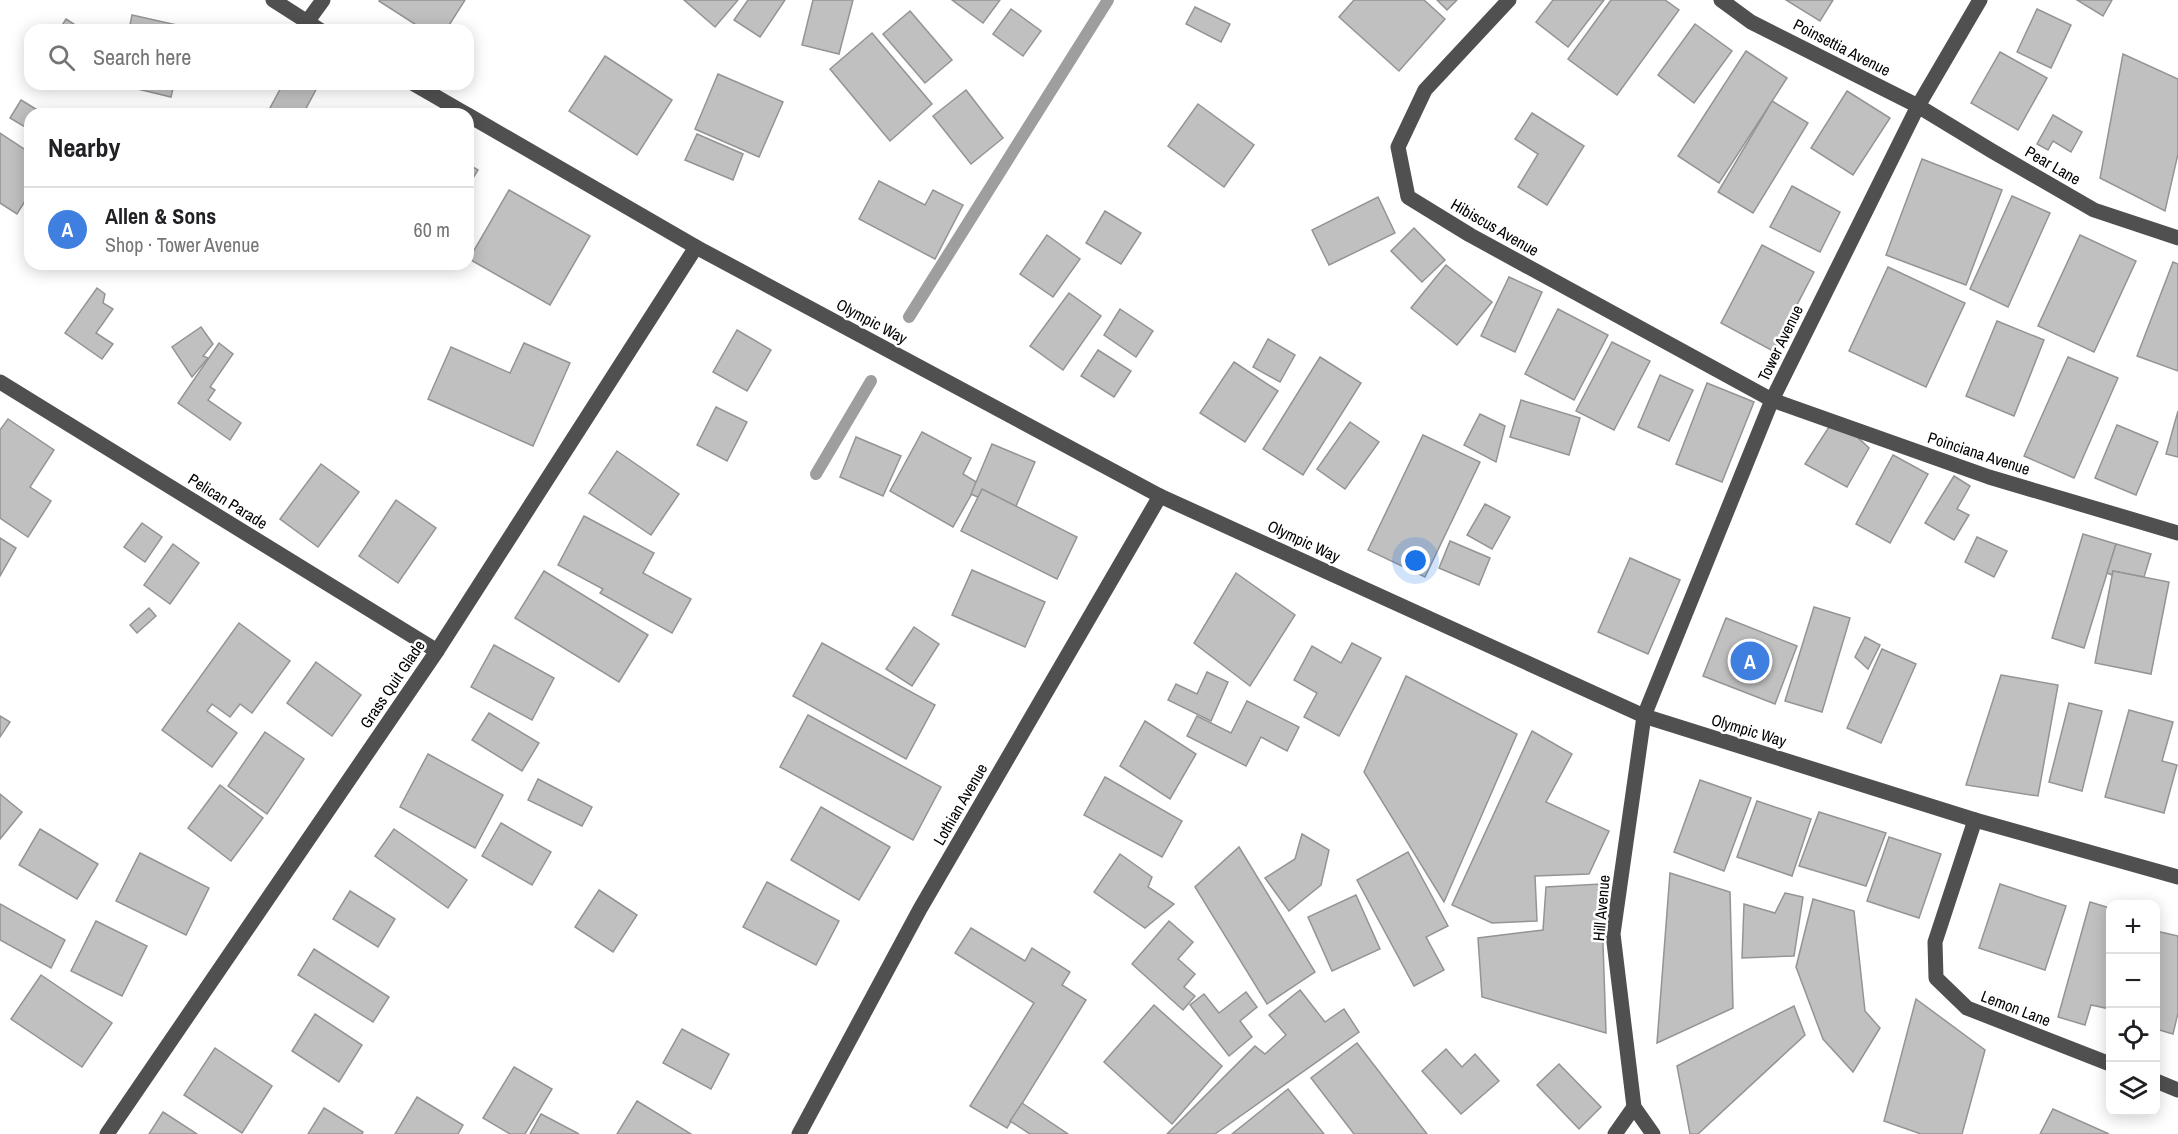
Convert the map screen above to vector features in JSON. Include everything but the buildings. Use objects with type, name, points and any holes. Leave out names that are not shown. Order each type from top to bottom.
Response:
[{"type":"street","points":[[273,0],[311,24]]},
{"type":"street","points":[[315,24],[323,0]]},
{"type":"street","name":"Hibiscus Avenue","points":[[1509,0],[1425,90],[1398,147],[1408,197],[1470,235],[1772,400]]},
{"type":"street","name":"Poinsettia Avenue","points":[[1721,0],[1751,22],[1918,106]]},
{"type":"street","name":"Tower Avenue","points":[[1644,716],[1772,400],[1918,106],[1980,0]]},
{"type":"street","name":"Olympic Way","points":[[424,90],[455,108]]},
{"type":"street","name":"Pear Lane","points":[[1918,106],[2094,210],[2178,238]]},
{"type":"street","name":"Olympic Way","points":[[474,119],[696,247],[1160,496],[1644,716],[1975,820],[2178,877]]},
{"type":"street","name":"Grass Quit Glade","points":[[107,1134],[437,651],[696,247]]},
{"type":"street","name":"Pelican Parade","points":[[0,382],[437,651]]},
{"type":"street","name":"Poinciana Avenue","points":[[1772,400],[1989,477],[2178,532]]},
{"type":"street","name":"Lothian Avenue","points":[[799,1134],[920,909],[1160,496]]},
{"type":"street","name":"Hill Avenue","points":[[1644,716],[1613,934],[1634,1107],[1653,1134]]},
{"type":"street","name":"Lemon Lane","points":[[1975,820],[1935,942],[1936,978],[1967,1008],[2106,1062]]},
{"type":"street","points":[[2160,1083],[2178,1090]]},
{"type":"street","points":[[1615,1134],[1634,1107]]},
{"type":"waterway","points":[[909,317],[1108,0]]},
{"type":"waterway","points":[[816,474],[871,381]]},
{"type":"place","name":"Allen & Sons","points":[[1750,661]]}]
